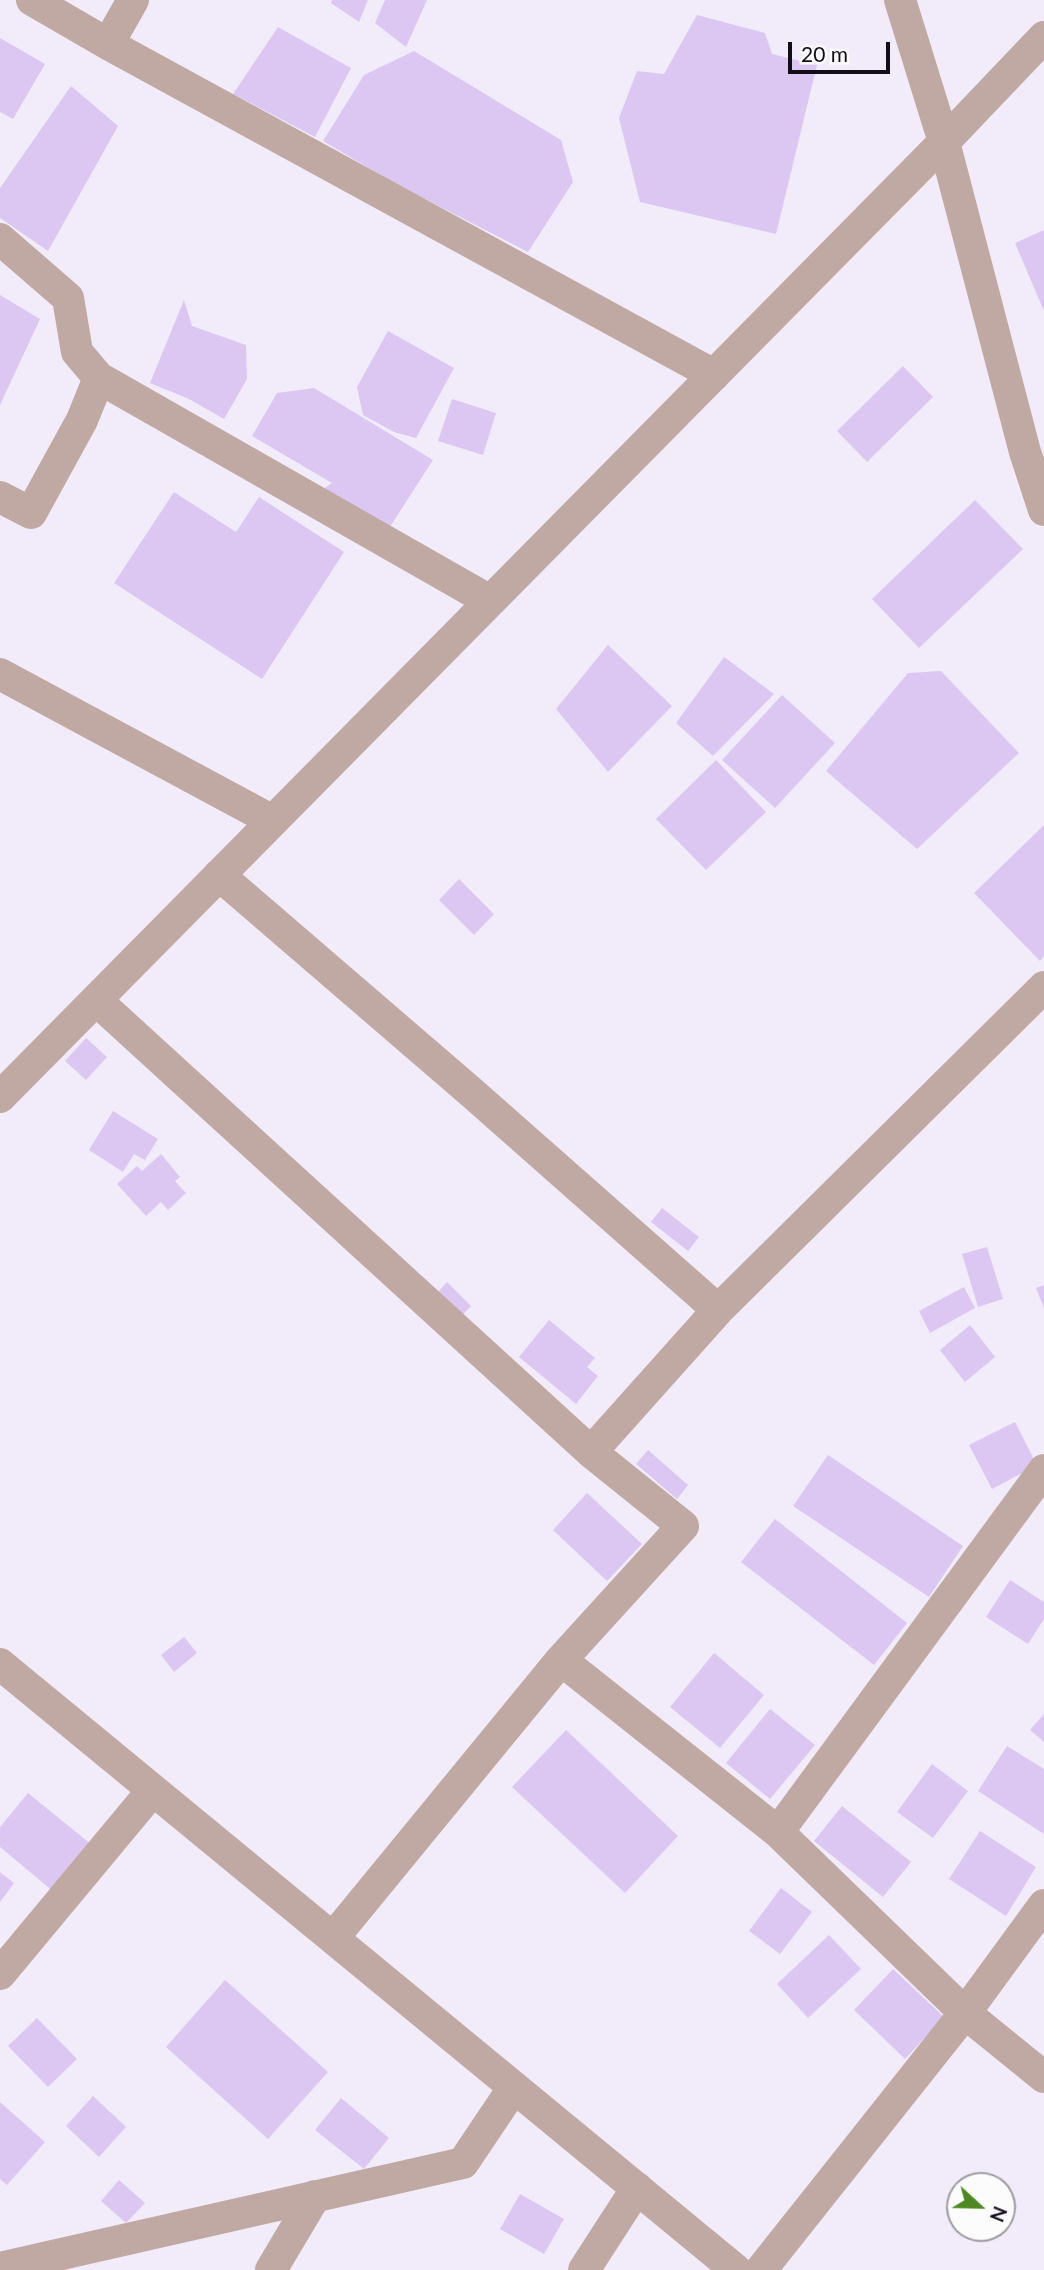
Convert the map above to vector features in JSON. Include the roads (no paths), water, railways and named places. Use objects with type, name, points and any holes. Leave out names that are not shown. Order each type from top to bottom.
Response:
[{"type":"street","points":[[32,0],[714,375]]},
{"type":"street","points":[[108,44],[133,0]]},
{"type":"street","points":[[900,0],[1034,450],[1044,510]]},
{"type":"street","points":[[0,1097],[944,142],[1044,37]]},
{"type":"street","points":[[0,239],[68,298],[78,352],[99,378],[490,601]]},
{"type":"street","points":[[0,497],[31,513],[82,420],[99,378]]},
{"type":"street","points":[[0,674],[272,821]]},
{"type":"street","points":[[219,875],[718,1310]]},
{"type":"street","points":[[591,1452],[718,1310],[1044,987]]},
{"type":"street","points":[[96,1000],[591,1452],[683,1526],[561,1660],[333,1938]]},
{"type":"street","points":[[778,1832],[1044,1470]]},
{"type":"street","points":[[561,1660],[778,1832],[965,2014],[1044,2077]]},
{"type":"street","points":[[0,1664],[736,2270]]},
{"type":"street","points":[[0,1974],[153,1790]]},
{"type":"street","points":[[761,2270],[965,2014],[1044,1905]]},
{"type":"street","points":[[0,2268],[463,2163],[514,2087]]},
{"type":"street","points":[[584,2270],[637,2188]]},
{"type":"street","points":[[271,2270],[315,2196]]}]
